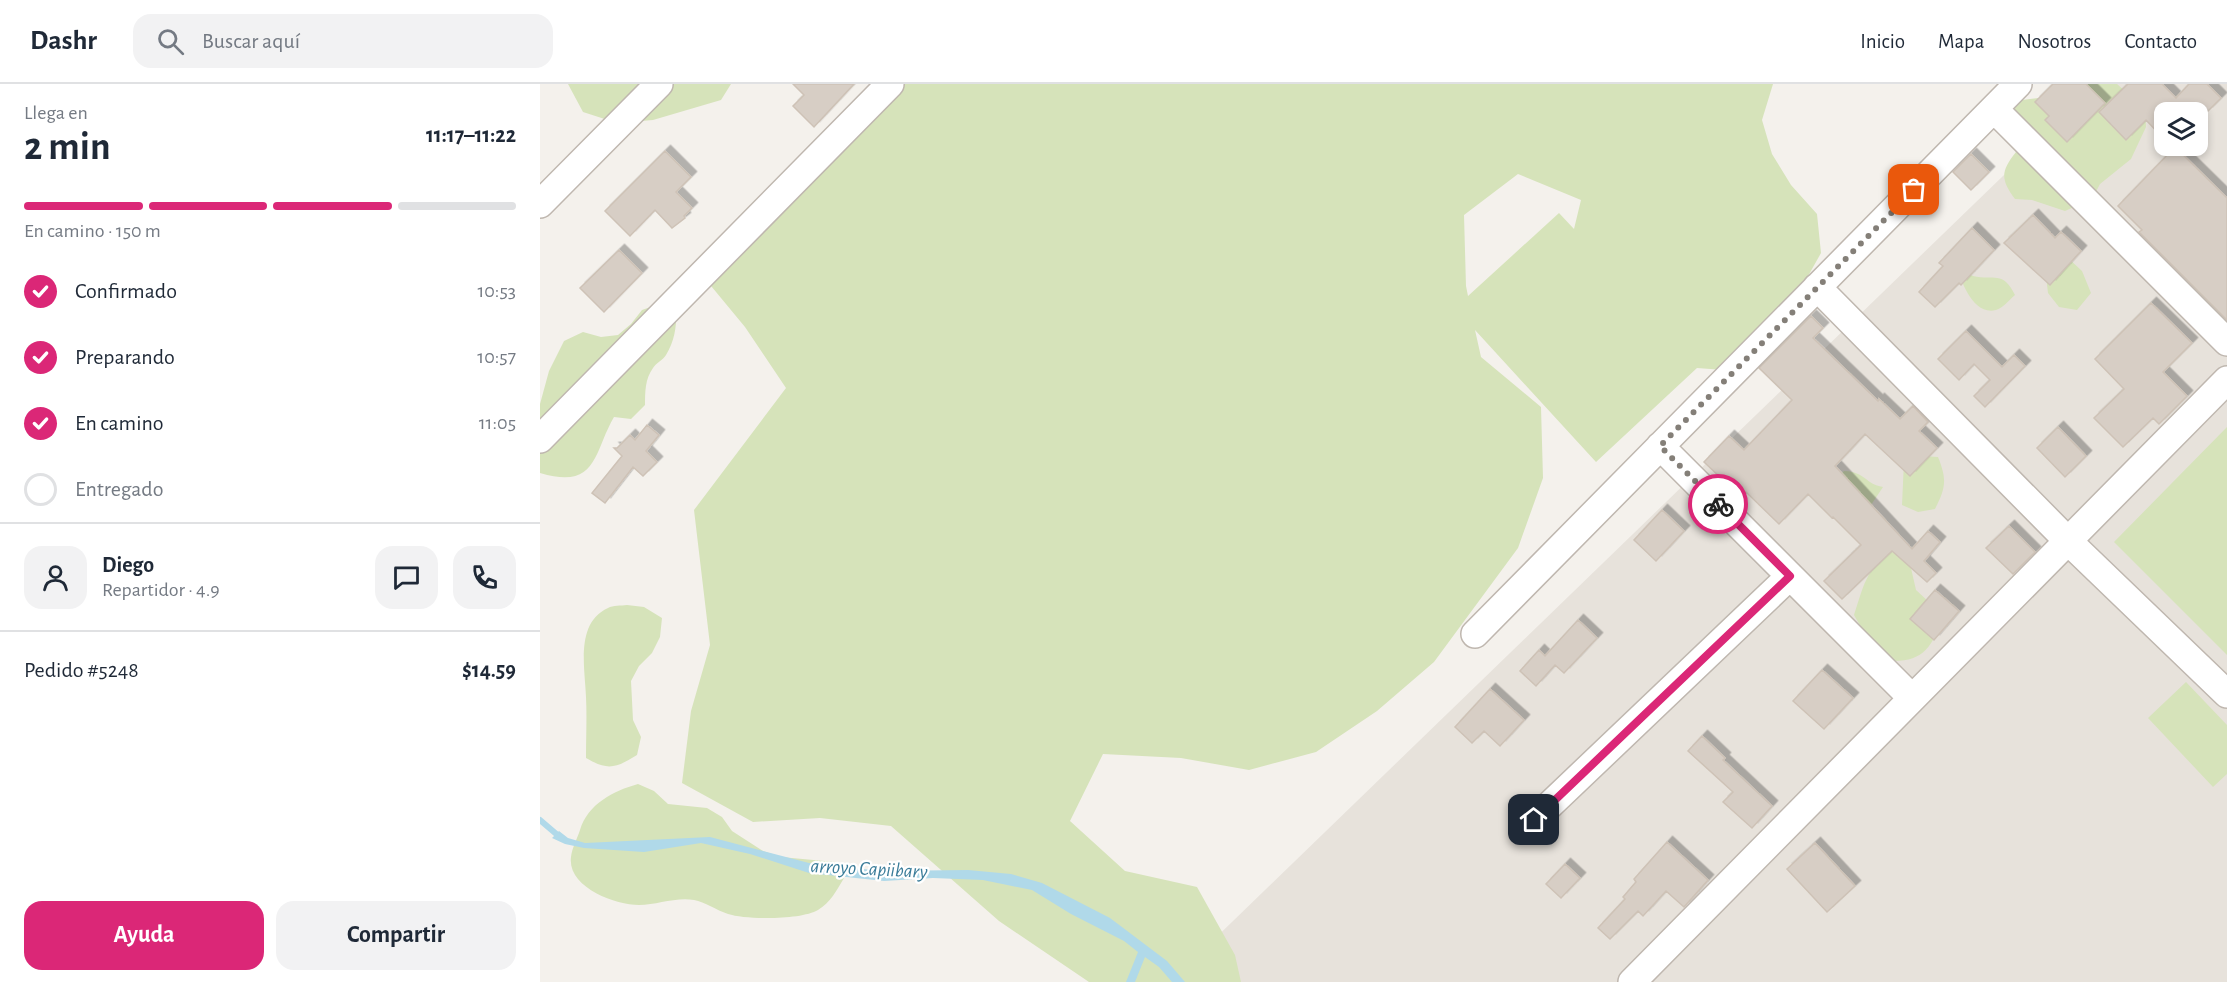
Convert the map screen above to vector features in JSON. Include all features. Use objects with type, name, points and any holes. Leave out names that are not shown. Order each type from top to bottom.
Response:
[{"type":"street","points":[[540,204],[659,84]]},
{"type":"street","points":[[540,439],[890,84]]},
{"type":"street","points":[[1475,634],[2018,84]]},
{"type":"street","points":[[1994,109],[2227,342]]},
{"type":"street","points":[[1817,287],[2067,541],[2227,694]]},
{"type":"street","points":[[1632,982],[2227,380]]},
{"type":"street","points":[[1660,446],[1912,698]]},
{"type":"street","points":[[1534,820],[1790,576]]},
{"type":"shaded area","points":[[2098,84],[2227,84],[2227,982],[1170,982]]},
{"type":"green space","points":[[568,84],[731,84],[721,100],[653,120],[617,123],[583,112]]},
{"type":"green space","points":[[895,84],[1773,84],[1762,120],[1772,154],[1791,185],[1817,214],[1821,253],[1785,317],[1737,371],[1697,368],[1596,462],[1475,330],[1481,357],[1541,407],[1543,478],[1518,548],[1434,662],[1377,711],[1316,752],[1249,770],[1181,758],[1103,754],[1070,821],[1125,871],[1197,887],[1235,955],[1241,982],[1089,982],[999,921],[891,826],[820,818],[753,822],[682,783],[691,711],[710,645],[694,510],[786,388],[745,327],[697,269]],"holes":[[[1518,174],[1581,200],[1574,229],[1559,213],[1468,296],[1464,215]]]},
{"type":"green space","points":[[2063,84],[2117,84],[2145,109],[2146,127],[2131,159],[2100,184],[2092,199],[2065,211],[2032,200],[2015,199],[2007,186],[2004,175],[2007,165],[2016,152],[2006,111],[2022,100],[2055,96]]},
{"type":"green space","points":[[2068,258],[2082,271],[2091,293],[2077,310],[2059,307],[2048,293],[2046,276]]},
{"type":"green space","points":[[1956,264],[1973,276],[2002,279],[2011,287],[2015,295],[2004,306],[1996,310],[1981,308],[1969,296]]},
{"type":"green space","points":[[659,304],[676,304],[675,330],[666,355],[654,366],[648,377],[645,405],[631,419],[614,417],[597,455],[583,472],[573,476],[559,477],[540,473],[540,404],[549,371],[564,341],[583,332],[601,337],[618,335],[642,310]]},
{"type":"green space","points":[[2227,427],[2227,655],[2114,542]]},
{"type":"green space","points":[[1921,456],[1938,457],[1944,483],[1935,509],[1918,512],[1902,505],[1904,461]]},
{"type":"green space","points":[[1844,471],[1857,474],[1883,487],[1871,505],[1853,505],[1838,477]]},
{"type":"green space","points":[[1891,552],[1908,555],[1916,590],[1943,615],[1934,638],[1922,653],[1905,660],[1894,661],[1880,660],[1854,615],[1866,579],[1882,559]]},
{"type":"green space","points":[[627,605],[644,607],[662,618],[660,637],[652,653],[639,666],[631,681],[633,720],[641,737],[637,755],[623,763],[606,766],[586,758],[584,647],[586,635],[598,615],[610,607]]},
{"type":"green space","points":[[2186,682],[2227,725],[2227,774],[2213,787],[2148,718]]},
{"type":"green space","points":[[638,784],[654,791],[668,804],[707,808],[722,817],[732,831],[763,851],[781,857],[835,862],[844,878],[826,904],[818,910],[799,916],[760,918],[737,916],[694,900],[639,905],[606,898],[584,885],[577,877],[572,868],[572,850],[584,821],[595,806],[620,790]]},
{"type":"water","points":[[559,831],[568,838],[585,843],[710,837],[809,863],[881,871],[968,870],[1011,874],[1042,883],[1110,918],[1167,961],[1185,982],[1172,982],[1159,967],[1145,957],[1135,982],[1126,982],[1138,952],[1124,941],[1071,914],[1032,890],[983,880],[933,878],[884,881],[809,873],[750,854],[701,843],[644,852],[584,848],[565,844],[552,838]]},
{"type":"building","points":[[793,84],[854,84],[814,127],[793,106],[804,95]]},
{"type":"building","points":[[2053,84],[2086,84],[2105,103],[2067,142],[2045,120],[2049,116],[2035,102]]},
{"type":"building","points":[[2128,84],[2162,84],[2176,98],[2189,84],[2207,84],[2221,98],[2208,111],[2208,102],[2154,102],[2154,128],[2146,120],[2126,140],[2099,112]]},
{"type":"building","points":[[665,151],[691,177],[676,192],[692,208],[684,216],[685,218],[672,228],[655,210],[630,236],[605,211]]},
{"type":"building","points":[[1971,154],[1989,172],[1971,190],[1953,172]]},
{"type":"building","points":[[2166,156],[2184,156],[2227,198],[2227,320],[2139,232],[2142,230],[2118,206]]},
{"type":"building","points":[[2033,215],[2055,238],[2061,232],[2081,251],[2050,285],[2004,243]]},
{"type":"building","points":[[1972,228],[1994,250],[1961,285],[1959,283],[1935,307],[1919,292],[1943,266],[1939,263]]},
{"type":"building","points":[[619,250],[642,273],[604,312],[580,288]]},
{"type":"building","points":[[2151,303],[2192,343],[2163,372],[2187,396],[2159,424],[2153,418],[2123,447],[2094,418],[2124,389],[2095,359]]},
{"type":"building","points":[[1811,316],[1823,328],[1813,338],[1878,401],[1879,399],[1900,419],[1913,406],[1928,422],[1919,431],[1937,448],[1910,476],[1865,434],[1835,466],[1912,549],[1928,531],[1940,542],[1924,561],[1936,573],[1927,582],[1892,551],[1842,599],[1824,581],[1861,545],[1833,517],[1808,494],[1779,524],[1746,492],[1741,497],[1704,462],[1729,436],[1744,450],[1792,400],[1759,368]]},
{"type":"building","points":[[1966,331],[2002,367],[2014,355],[2025,366],[1985,407],[1974,396],[1990,380],[1974,364],[1959,380],[1938,359]]},
{"type":"building","points":[[647,425],[659,435],[646,451],[657,462],[643,476],[633,467],[605,503],[592,493],[622,456],[614,448],[617,448],[630,435],[635,440]]},
{"type":"building","points":[[2058,427],[2086,456],[2065,477],[2037,448]]},
{"type":"building","points":[[1662,510],[1684,531],[1656,561],[1634,540]]},
{"type":"building","points":[[2009,526],[2035,552],[2013,574],[1986,548]]},
{"type":"building","points":[[1935,590],[1959,611],[1934,640],[1910,619]]},
{"type":"building","points":[[1578,620],[1597,638],[1564,673],[1555,665],[1536,686],[1520,671],[1539,650],[1545,656]]},
{"type":"building","points":[[1822,670],[1853,698],[1824,729],[1793,701]]},
{"type":"building","points":[[1490,689],[1524,720],[1500,746],[1484,731],[1472,743],[1455,727]]},
{"type":"building","points":[[1702,736],[1725,758],[1723,760],[1772,806],[1752,828],[1723,802],[1733,792],[1688,751]]},
{"type":"building","points":[[1667,842],[1708,880],[1684,907],[1666,891],[1643,916],[1638,911],[1610,939],[1598,928],[1625,899],[1623,897],[1636,882],[1634,879]]},
{"type":"building","points":[[1815,843],[1855,886],[1827,912],[1787,869]]},
{"type":"building","points":[[1565,864],[1580,878],[1561,898],[1546,884]]},
{"type":"waterway","name":"arroyo Capiibary","points":[[540,820],[561,838]]},
{"type":"way so far","points":[[1718,504],[1660,446],[1914,190]]},
{"type":"route","points":[[1534,820],[1790,576],[1718,504]]}]
